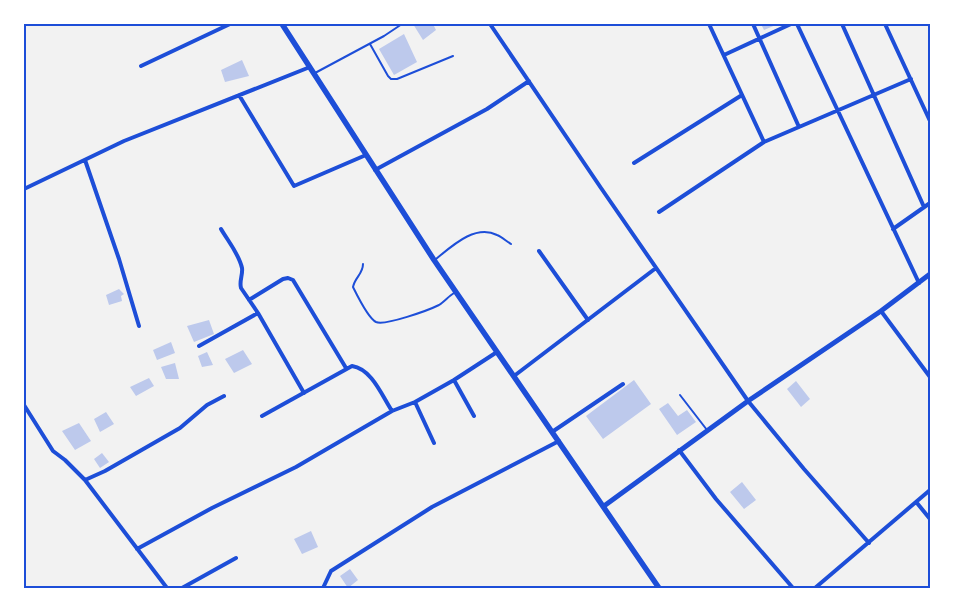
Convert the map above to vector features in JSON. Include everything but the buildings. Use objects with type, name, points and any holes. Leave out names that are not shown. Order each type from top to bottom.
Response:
[{"type":"main road","points":[[282,24],[434,260],[660,588]]},
{"type":"street","points":[[141,66],[230,24]]},
{"type":"street","points":[[490,24],[748,401],[804,469],[870,543]]},
{"type":"street","points":[[709,24],[764,142]]},
{"type":"street","points":[[753,24],[799,127]]},
{"type":"street","points":[[724,55],[791,24]]},
{"type":"street","points":[[797,24],[919,283]]},
{"type":"street","points":[[842,24],[924,208]]},
{"type":"street","points":[[885,24],[930,121]]},
{"type":"street","points":[[24,189],[124,141],[310,67]]},
{"type":"street","points":[[659,212],[764,142],[911,79]]},
{"type":"street","points":[[375,170],[443,135],[529,81]]},
{"type":"street","points":[[239,95],[294,186],[366,154]]},
{"type":"street","points":[[634,163],[742,95]]},
{"type":"street","points":[[85,160],[119,259],[139,326]]},
{"type":"street","points":[[892,229],[930,203]]},
{"type":"street","points":[[221,229],[242,269],[240,284],[304,393]]},
{"type":"street","points":[[539,251],[588,320]]},
{"type":"street","points":[[514,376],[656,268]]},
{"type":"street","points":[[604,506],[748,401],[882,311],[930,274]]},
{"type":"street","points":[[249,300],[283,278],[293,280],[346,368]]},
{"type":"street","points":[[882,311],[930,377]]},
{"type":"street","points":[[199,346],[258,313]]},
{"type":"street","points":[[136,549],[212,508],[296,467],[392,411],[415,402],[454,380],[497,352]]},
{"type":"street","points":[[262,416],[352,366],[358,367],[367,374],[392,411]]},
{"type":"street","points":[[454,380],[474,416]]},
{"type":"street","points":[[552,432],[624,384]]},
{"type":"street","points":[[84,480],[105,472],[180,428],[207,405],[224,396]]},
{"type":"street","points":[[415,402],[434,444]]},
{"type":"street","points":[[24,405],[53,451],[65,460],[84,480],[167,588]]},
{"type":"street","points":[[323,588],[331,571],[424,512],[559,441]]},
{"type":"street","points":[[679,450],[716,499],[794,588]]},
{"type":"street","points":[[815,588],[930,490]]},
{"type":"street","points":[[917,503],[930,518]]},
{"type":"street","points":[[182,588],[236,558]]},
{"type":"lane","points":[[314,73],[370,44],[402,24]]},
{"type":"lane","points":[[370,44],[391,79],[397,79],[453,56]]},
{"type":"lane","points":[[434,260],[456,243],[477,233],[487,231],[511,244]]},
{"type":"lane","points":[[363,264],[363,270],[354,282],[353,287],[372,320],[378,323],[384,324],[402,319],[439,305],[456,291]]},
{"type":"lane","points":[[680,395],[707,430]]}]
